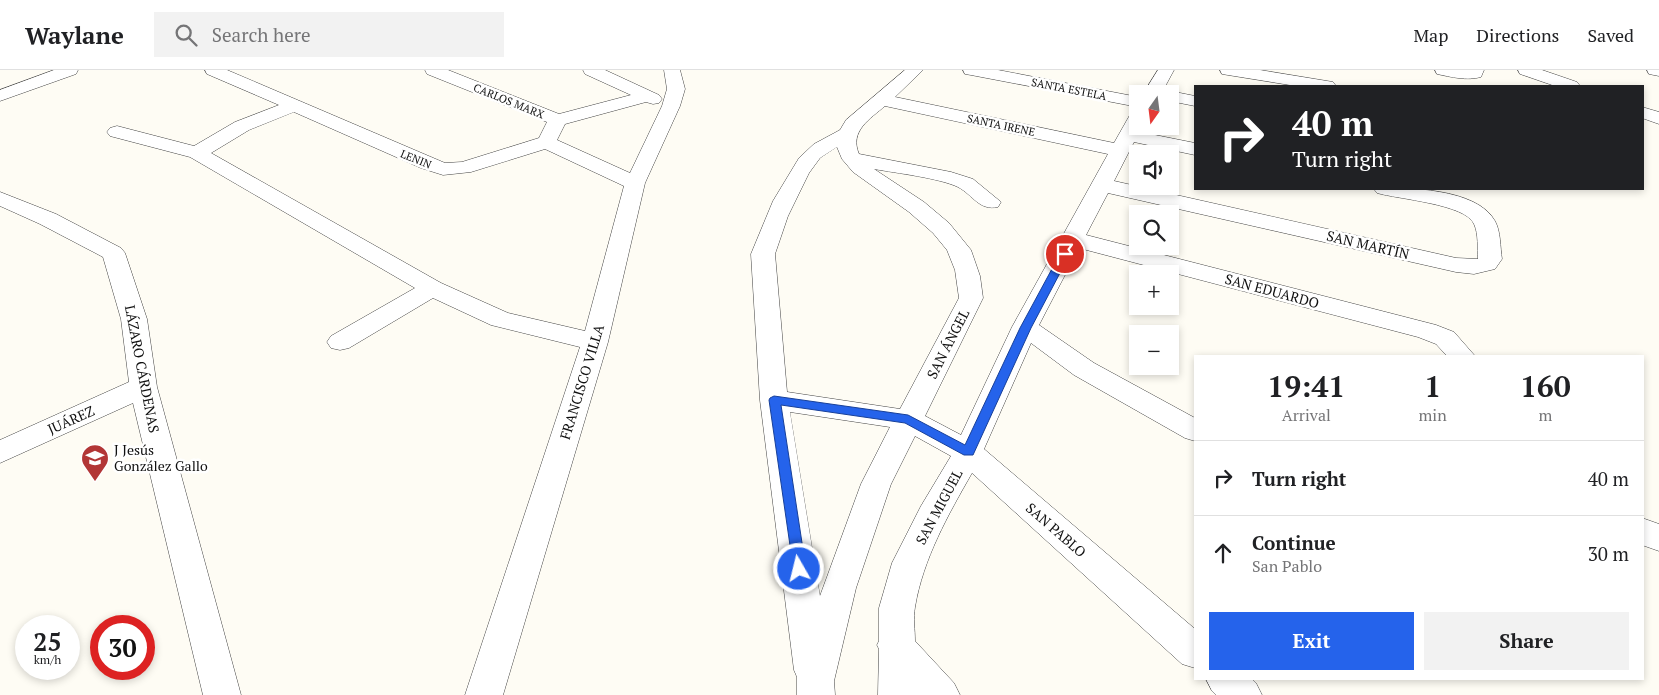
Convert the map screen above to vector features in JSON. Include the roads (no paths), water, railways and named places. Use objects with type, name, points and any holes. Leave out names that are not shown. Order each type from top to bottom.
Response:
[{"type":"street","points":[[0,96],[70,70]]},
{"type":"street","name":"LENIN","points":[[214,70],[443,169],[464,168],[546,142]]},
{"type":"street","name":"CARLOS MARX","points":[[433,70],[558,120]]},
{"type":"street","points":[[592,70],[646,97],[670,106]]},
{"type":"street","name":"FRANCISCO VILLA","points":[[484,695],[596,342],[635,183],[676,89],[672,70]]},
{"type":"street","points":[[916,70],[853,124],[846,134],[846,144],[852,159],[951,178],[966,183],[990,202]]},
{"type":"street","name":"SANTA ESTELA","points":[[971,70],[1129,100]]},
{"type":"street","points":[[1161,85],[1166,70]]},
{"type":"street","points":[[1228,70],[1321,85]]},
{"type":"street","points":[[1443,70],[1472,74],[1476,70]]},
{"type":"street","points":[[1526,70],[1568,85]]},
{"type":"street","points":[[0,76],[20,88]]},
{"type":"street","points":[[635,183],[546,142],[558,120],[646,97]]},
{"type":"street","points":[[1179,98],[1194,101]]},
{"type":"street","name":"SANTA IRENE","points":[[883,100],[1128,134]]},
{"type":"street","points":[[197,153],[242,126],[294,106]]},
{"type":"street","points":[[1644,113],[1659,118]]},
{"type":"street","points":[[117,132],[197,153],[432,288],[500,319],[596,342]]},
{"type":"street","name":"SAN ÁNGEL","points":[[816,688],[774,400],[763,254],[767,238],[803,166],[814,153],[846,134]]},
{"type":"street","points":[[1128,134],[1194,149]]},
{"type":"street","name":"SAN MIGUEL","points":[[897,695],[895,645],[897,608],[909,563],[924,537],[932,515],[968,452],[1025,328],[1128,134]]},
{"type":"street","name":"SAN ÁNGEL","points":[[816,688],[839,588],[873,492],[971,298],[963,256],[954,243],[942,229],[912,204],[873,177],[852,159]]},
{"type":"street","name":"SAN MARTÍN","points":[[1102,185],[1456,265],[1474,267],[1487,264],[1490,259],[1486,222],[1478,213],[1456,204],[1389,190]]},
{"type":"street","name":"LÁZARO CÁRDENAS","points":[[0,198],[48,219],[113,253],[134,318],[143,387],[222,695]]},
{"type":"street","name":"SAN EDUARDO","points":[[1073,239],[1427,331],[1446,338],[1461,355]]},
{"type":"street","points":[[340,342],[432,288]]},
{"type":"street","points":[[1025,328],[1084,369],[1194,430]]},
{"type":"street","name":"JUÁREZ","points":[[0,452],[143,387]]},
{"type":"street","name":"SAN PABLO","points":[[774,400],[908,420],[968,452],[1194,651]]},
{"type":"street","points":[[1644,532],[1659,538]]},
{"type":"street","points":[[895,645],[941,695]]},
{"type":"street","points":[[1226,680],[1243,695]]},
{"type":"place","name":"J Jesús González Gallo","points":[[95,482]]}]
